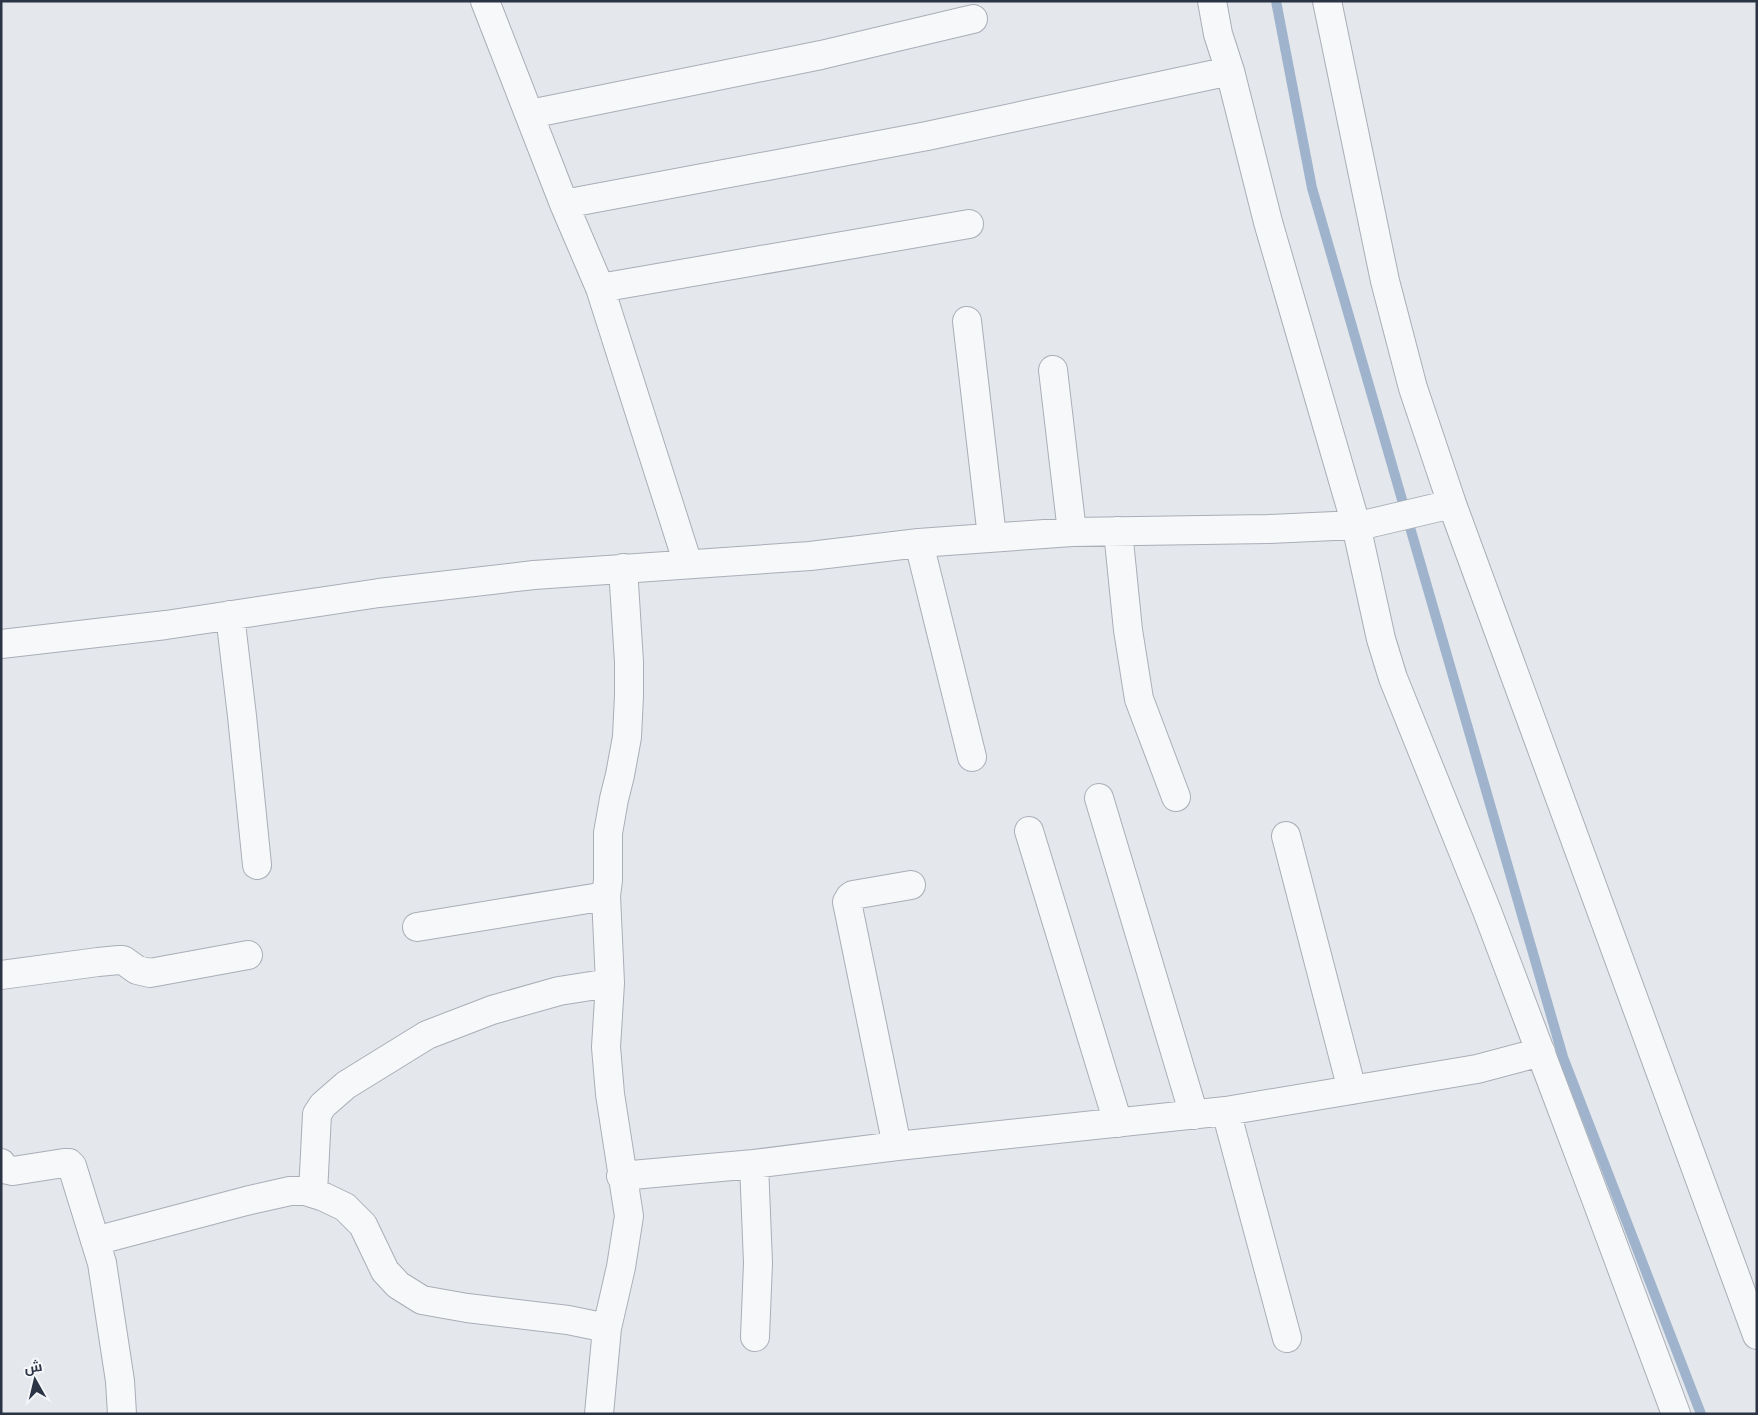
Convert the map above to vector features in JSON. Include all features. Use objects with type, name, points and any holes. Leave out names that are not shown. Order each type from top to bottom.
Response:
[{"type":"street","points":[[485,1],[564,204],[600,288],[688,564]]},
{"type":"street","points":[[1212,1],[1218,34],[1230,71],[1268,222],[1361,524],[1381,639],[1393,678],[1487,911],[1676,1414]]},
{"type":"street","points":[[1327,1],[1385,281],[1444,506],[1757,1335]]},
{"type":"street","points":[[530,114],[822,56],[973,19]]},
{"type":"street","points":[[564,204],[927,136],[1230,71]]},
{"type":"street","points":[[600,288],[969,224]]},
{"type":"street","points":[[966,321],[992,538]]},
{"type":"street","points":[[1053,370],[1072,532]]},
{"type":"street","points":[[1,644],[230,615],[466,582],[623,568],[810,556],[919,544],[1072,532],[1268,529],[1361,524],[1444,506]]},
{"type":"street","points":[[1118,531],[1128,630],[1139,699],[1176,797]]},
{"type":"street","points":[[919,544],[972,757]]},
{"type":"street","points":[[599,1414],[607,1328],[629,1216],[627,1194],[621,1176],[606,1047],[610,983],[606,896],[608,833],[627,737],[629,703],[629,662],[623,568]]},
{"type":"street","points":[[230,615],[257,865]]},
{"type":"street","points":[[1099,798],[1194,1115]]},
{"type":"street","points":[[1029,831],[1118,1123]]},
{"type":"street","points":[[1286,836],[1352,1090]]},
{"type":"street","points":[[897,1146],[847,902],[853,895],[910,885]]},
{"type":"street","points":[[417,927],[606,896]]},
{"type":"street","points":[[1,975],[119,960],[137,970],[150,973],[248,955]]},
{"type":"street","points":[[313,1193],[317,1114],[323,1105],[346,1085],[427,1035],[492,1010],[559,991],[610,983]]},
{"type":"street","points":[[621,1176],[754,1164],[897,1146],[1226,1111],[1477,1069],[1541,1052]]},
{"type":"street","points":[[1226,1111],[1286,1338]]},
{"type":"street","points":[[1,1163],[4,1169],[13,1171],[69,1163],[75,1174],[96,1241],[103,1272],[120,1381],[122,1414]]},
{"type":"street","points":[[754,1164],[758,1263],[755,1337]]},
{"type":"street","points":[[96,1241],[290,1191],[313,1193],[345,1207],[363,1225],[385,1271],[398,1284],[422,1300],[467,1308],[568,1320],[607,1328]]},
{"type":"waterway","points":[[1276,1],[1312,188],[1563,1057],[1701,1414]]}]
